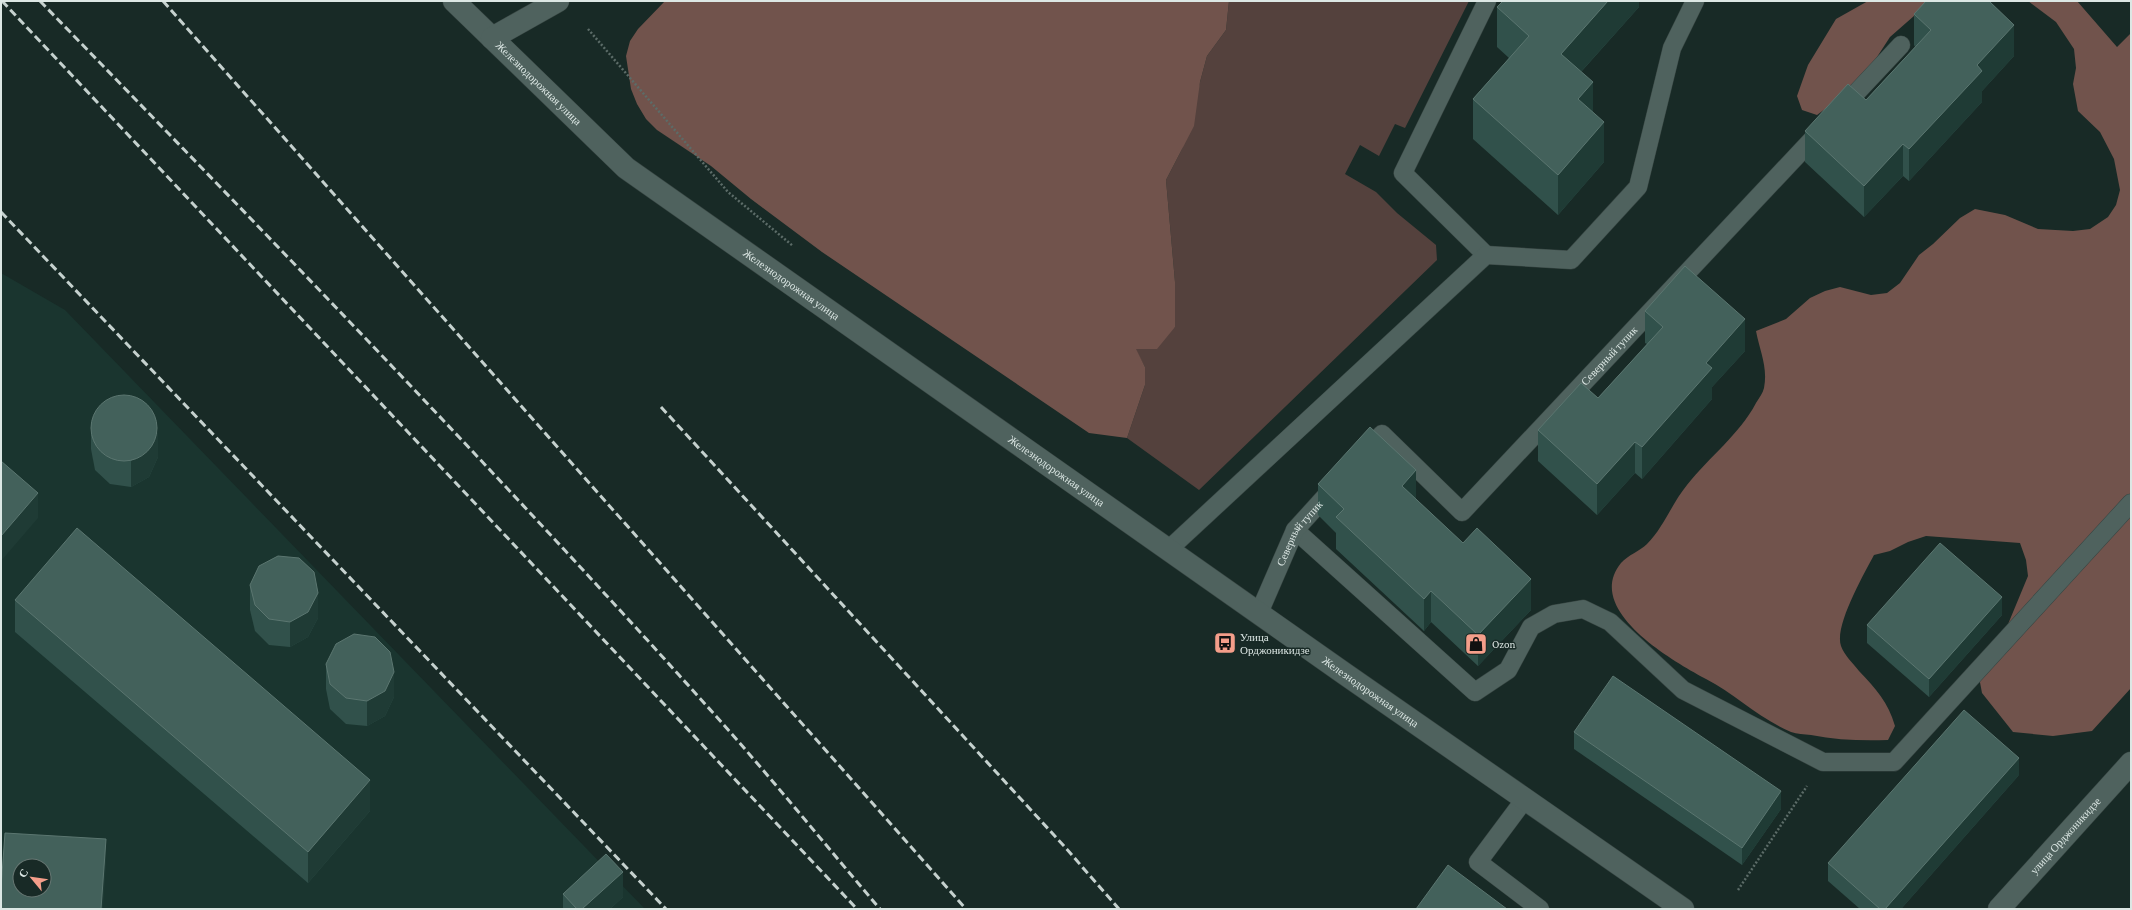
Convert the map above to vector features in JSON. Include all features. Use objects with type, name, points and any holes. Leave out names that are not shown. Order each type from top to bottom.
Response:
[{"type":"street","name":"Железнодорожная улица","points":[[454,1],[626,168],[1168,550],[1683,909]]},
{"type":"street","points":[[492,38],[558,1]]},
{"type":"street","name":"улица Орджоникидзе","points":[[1999,909],[2131,763]]},
{"type":"lane","points":[[1487,1],[1403,173],[1486,255],[1571,260],[1638,187],[1672,48],[1696,1]]},
{"type":"lane","name":"Северный тупик","points":[[1259,613],[1295,530],[1382,434],[1462,512],[1901,45]]},
{"type":"lane","points":[[1168,550],[1486,255]]},
{"type":"lane","points":[[1295,530],[1475,692],[1508,670],[1531,627],[1554,614],[1583,609],[1610,622],[1683,690],[1823,762],[1894,762],[2131,503]]},
{"type":"lane","points":[[1525,799],[1478,862],[1540,909]]},
{"type":"path","points":[[588,29],[728,192],[794,247]]},
{"type":"path","points":[[1738,890],[1823,762]]},
{"type":"shaded area","points":[[665,1],[1229,1],[1226,30],[1207,56],[1200,82],[1194,126],[1166,180],[1175,282],[1175,327],[1157,349],[1136,349],[1145,367],[1145,385],[1127,438],[1089,433],[822,252],[751,199],[711,166],[657,130],[646,119],[637,104],[631,89],[626,56],[630,41],[638,29]]},
{"type":"shaded area","points":[[1229,1],[1469,1],[1405,128],[1395,124],[1379,156],[1360,145],[1345,174],[1376,192],[1397,213],[1436,245],[1437,260],[1199,490],[1127,438],[1145,385],[1145,367],[1135,349],[1175,327],[1175,282],[1166,180],[1182,149],[1207,56],[1226,30]]},
{"type":"shaded area","points":[[1868,1],[1931,1],[1890,37],[1864,77],[1841,97],[1817,115],[1802,110],[1797,96],[1808,65],[1836,19]]},
{"type":"shaded area","points":[[2028,1],[2077,1],[2117,47],[2131,33],[2131,688],[2092,731],[2053,736],[2013,732],[1982,693],[1979,677],[2006,629],[2028,576],[2026,560],[2020,543],[1926,536],[1908,542],[1890,551],[1874,555],[1851,600],[1842,626],[1840,637],[1842,649],[1881,696],[1892,717],[1895,726],[1888,740],[1840,739],[1791,732],[1780,727],[1717,685],[1673,660],[1637,632],[1622,616],[1614,598],[1612,581],[1621,563],[1647,544],[1653,537],[1682,492],[1696,474],[1733,435],[1749,415],[1761,396],[1764,388],[1765,373],[1756,331],[1786,319],[1810,298],[1825,291],[1840,287],[1871,295],[1887,293],[1900,283],[1919,255],[1933,244],[1960,218],[1975,209],[2005,215],[2038,229],[2073,231],[2090,229],[2108,217],[2116,205],[2120,190],[2114,159],[2100,132],[2078,111],[2073,84],[2076,68],[2074,49],[2056,22]]},
{"type":"shaded area","points":[[1,273],[65,310],[645,909],[1,909]]},
{"type":"building","points":[[1503,1],[1608,1],[1561,54],[1593,82],[1578,99],[1604,122],[1558,175],[1473,99],[1529,36],[1497,7]]},
{"type":"building","points":[[1926,1],[1989,1],[2014,25],[1977,65],[1982,71],[1909,149],[1903,144],[1864,186],[1805,131],[1848,84],[1866,100],[1931,30],[1914,14]]},
{"type":"building","points":[[1685,266],[1745,319],[1706,363],[1712,368],[1642,447],[1635,442],[1597,484],[1538,430],[1581,383],[1598,398],[1663,327],[1645,311]]},
{"type":"building","points":[[124,395],[137,398],[147,405],[154,415],[157,428],[154,441],[147,451],[137,458],[124,461],[111,458],[101,451],[94,441],[91,428],[94,415],[101,405],[111,398]]},
{"type":"building","points":[[1370,427],[1416,470],[1402,486],[1463,543],[1477,528],[1531,579],[1478,635],[1431,591],[1424,599],[1336,517],[1344,509],[1318,484]]},
{"type":"building","points":[[1,461],[38,493],[1,536]]},
{"type":"building","points":[[77,528],[370,780],[308,852],[15,600]]},
{"type":"building","points":[[1940,543],[2002,597],[1929,679],[1867,625]]},
{"type":"building","points":[[278,556],[299,558],[314,572],[318,593],[308,612],[290,622],[269,619],[255,605],[250,585],[259,566]]},
{"type":"building","points":[[354,634],[375,637],[390,652],[394,672],[385,691],[367,701],[346,698],[330,684],[326,664],[336,644]]},
{"type":"building","points":[[1613,676],[1781,791],[1742,848],[1574,732]]},
{"type":"building","points":[[1964,710],[2019,758],[1885,909],[1880,909],[1828,863]]},
{"type":"building","points":[[5,833],[106,839],[101,909],[1,909]]},
{"type":"building","points":[[606,854],[623,872],[582,909],[577,909],[563,894]]},
{"type":"building","points":[[1448,865],[1507,909],[1416,909]]},
{"type":"railway","points":[[2,1],[857,909]]},
{"type":"railway","points":[[40,1],[299,269],[556,540],[723,724],[880,909]]},
{"type":"railway","points":[[163,1],[966,909]]},
{"type":"railway","points":[[1,212],[666,909]]},
{"type":"railway","points":[[661,407],[1064,846],[1119,909]]},
{"type":"place","name":"Улица Орджоникидзе","points":[[1225,643]]},
{"type":"place","name":"Ozon","points":[[1476,644]]}]
